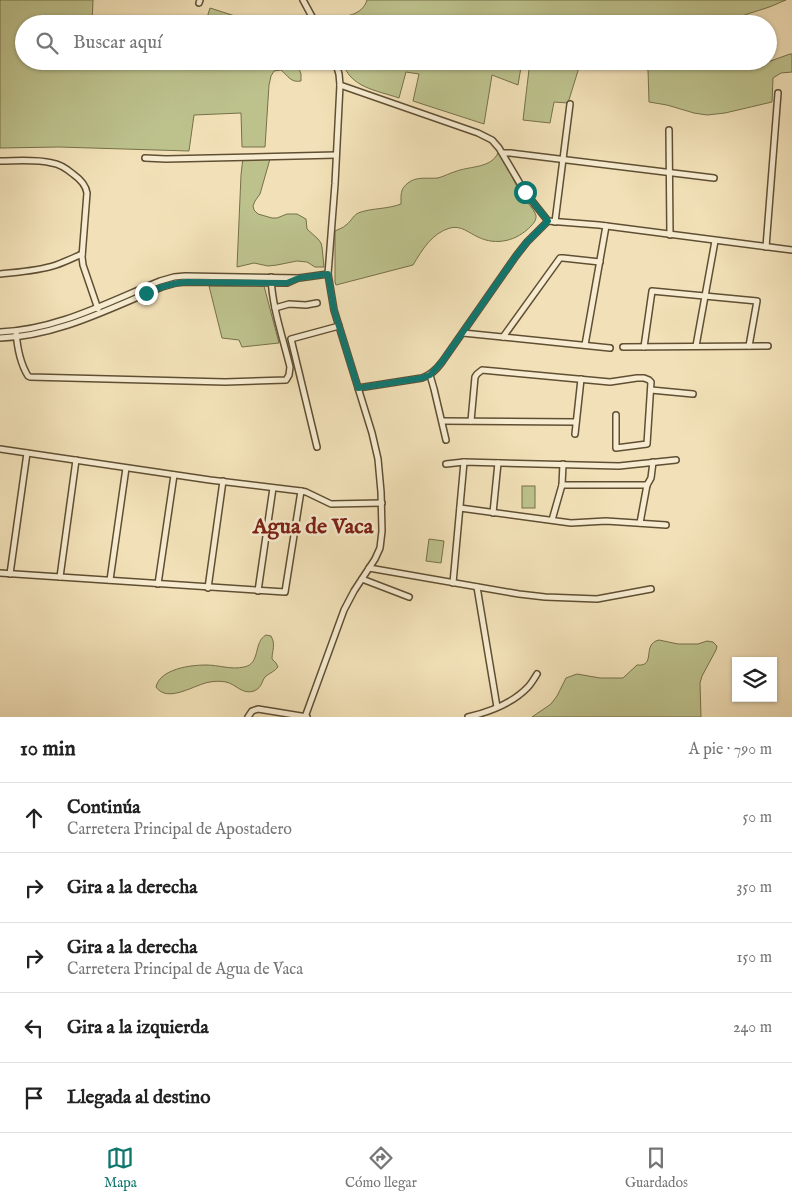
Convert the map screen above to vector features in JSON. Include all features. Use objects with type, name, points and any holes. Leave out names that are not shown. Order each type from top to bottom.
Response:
[{"type":"street","points":[[303,0],[311,15]]},
{"type":"street","points":[[248,717],[252,711],[258,709],[306,717],[344,610],[375,559],[381,541],[383,521],[378,459],[332,302],[328,274],[340,85],[337,70]]},
{"type":"street","points":[[340,85],[478,133],[492,140],[525,192],[548,221],[606,226],[792,250]]},
{"type":"street","points":[[766,247],[778,93]]},
{"type":"street","points":[[555,222],[570,104]]},
{"type":"street","points":[[669,130],[670,235]]},
{"type":"street","points":[[502,153],[714,178]]},
{"type":"street","points":[[145,158],[336,155]]},
{"type":"street","points":[[0,161],[52,163],[62,166],[78,177],[86,188],[83,265],[98,310]]},
{"type":"street","points":[[358,388],[422,378],[430,375],[442,362],[527,242],[548,221]]},
{"type":"street","points":[[585,345],[606,226]]},
{"type":"street","points":[[696,346],[715,241]]},
{"type":"street","points":[[0,274],[22,272],[56,265],[82,254]]},
{"type":"street","points":[[503,337],[560,258],[600,262]]},
{"type":"street","points":[[0,332],[29,336],[48,332],[71,325],[98,310],[162,286],[176,283],[271,280],[287,283],[299,278],[328,274]]},
{"type":"street","points":[[16,334],[25,372],[30,377],[216,382],[283,381],[288,378],[290,367],[275,308],[271,280]]},
{"type":"street","points":[[644,347],[652,291],[757,301],[749,346]]},
{"type":"street","points":[[275,308],[288,304],[318,303]]},
{"type":"street","points":[[317,447],[292,339],[339,326]]},
{"type":"street","points":[[463,333],[610,348]]},
{"type":"street","points":[[0,338],[16,334]]},
{"type":"street","points":[[623,348],[768,346]]},
{"type":"street","points":[[470,421],[474,382],[477,374],[482,370],[610,382],[637,378],[649,380],[651,382],[651,390],[647,444],[616,448],[616,415]]},
{"type":"street","points":[[430,375],[446,440]]},
{"type":"street","points":[[575,434],[581,380]]},
{"type":"street","points":[[651,390],[693,394]]},
{"type":"street","points":[[442,421],[576,422]]},
{"type":"street","points":[[0,449],[301,491],[331,504],[382,503]]},
{"type":"street","points":[[10,574],[27,453]]},
{"type":"street","points":[[60,577],[76,460]]},
{"type":"street","points":[[446,464],[464,462],[620,466],[676,460]]},
{"type":"street","points":[[453,583],[464,462]]},
{"type":"street","points":[[640,523],[647,485],[651,478],[652,462]]},
{"type":"street","points":[[494,512],[498,463]]},
{"type":"street","points":[[552,520],[562,486],[563,464]]},
{"type":"street","points":[[110,580],[126,468]]},
{"type":"street","points":[[158,584],[174,474]]},
{"type":"street","points":[[208,588],[223,481]]},
{"type":"street","points":[[562,486],[647,485]]},
{"type":"street","points":[[258,591],[273,488]]},
{"type":"street","points":[[0,573],[286,592],[301,491]]},
{"type":"street","points":[[460,508],[571,523],[666,524]]},
{"type":"street","points":[[369,568],[519,594],[577,599],[597,599],[651,589]]},
{"type":"street","points":[[362,579],[409,597]]},
{"type":"street","points":[[477,587],[497,707]]},
{"type":"street","points":[[468,717],[516,698],[529,686],[537,674]]},
{"type":"green space","points":[[0,0],[93,0],[92,15],[15,15],[15,70],[281,70],[274,71],[269,85],[265,147],[242,147],[241,113],[194,115],[189,151],[59,147],[0,148]]},
{"type":"green space","points":[[367,0],[786,0],[744,15],[350,15],[357,12],[365,5]]},
{"type":"green space","points":[[210,8],[232,15],[208,15]]},
{"type":"green space","points":[[792,54],[792,72],[781,73],[773,78],[772,102],[725,113],[707,115],[649,102],[648,70],[777,70],[777,59]]},
{"type":"green space","points":[[281,70],[299,70],[301,81],[292,80]]},
{"type":"green space","points":[[346,70],[520,70],[518,85],[492,75],[484,124],[413,101],[419,74],[406,72],[399,98],[365,87],[351,77]]},
{"type":"green space","points":[[529,70],[578,70],[568,103],[554,102],[550,123],[523,120]]},
{"type":"green space","points":[[498,153],[501,153],[518,188],[536,215],[534,222],[525,231],[513,238],[492,241],[485,240],[461,228],[450,228],[433,238],[413,265],[336,285],[335,231],[345,226],[358,213],[401,204],[402,190],[411,181],[438,178],[457,171],[480,166],[491,161]]},
{"type":"green space","points":[[243,157],[270,159],[260,194],[253,206],[254,210],[258,214],[272,218],[287,214],[297,214],[306,219],[307,229],[321,243],[324,267],[315,267],[307,262],[297,261],[268,266],[254,263],[237,267]]},
{"type":"green space","points":[[209,286],[264,286],[279,343],[242,347],[239,340],[222,338]]},
{"type":"green space","points":[[522,486],[535,486],[535,508],[522,508]]},
{"type":"green space","points":[[429,539],[444,541],[441,563],[426,561]]},
{"type":"green space","points":[[266,635],[271,636],[274,645],[272,659],[278,667],[266,676],[259,688],[254,691],[246,692],[230,683],[220,681],[204,683],[182,692],[167,694],[161,692],[156,687],[163,676],[184,667],[206,665],[234,668],[249,665],[253,662],[259,643]]},
{"type":"green space","points":[[659,640],[678,644],[698,644],[707,641],[713,642],[717,646],[700,683],[701,717],[532,717],[551,704],[566,678],[577,674],[600,678],[623,678],[637,665],[643,665],[646,662],[651,646]]},
{"type":"district","name":"Agua de Vaca","points":[[313,527]]},
{"type":"route","points":[[146,293],[162,286],[176,283],[287,283],[299,278],[328,274],[334,310],[358,388],[422,378],[430,375],[442,362],[516,256],[548,221],[525,192]]}]
